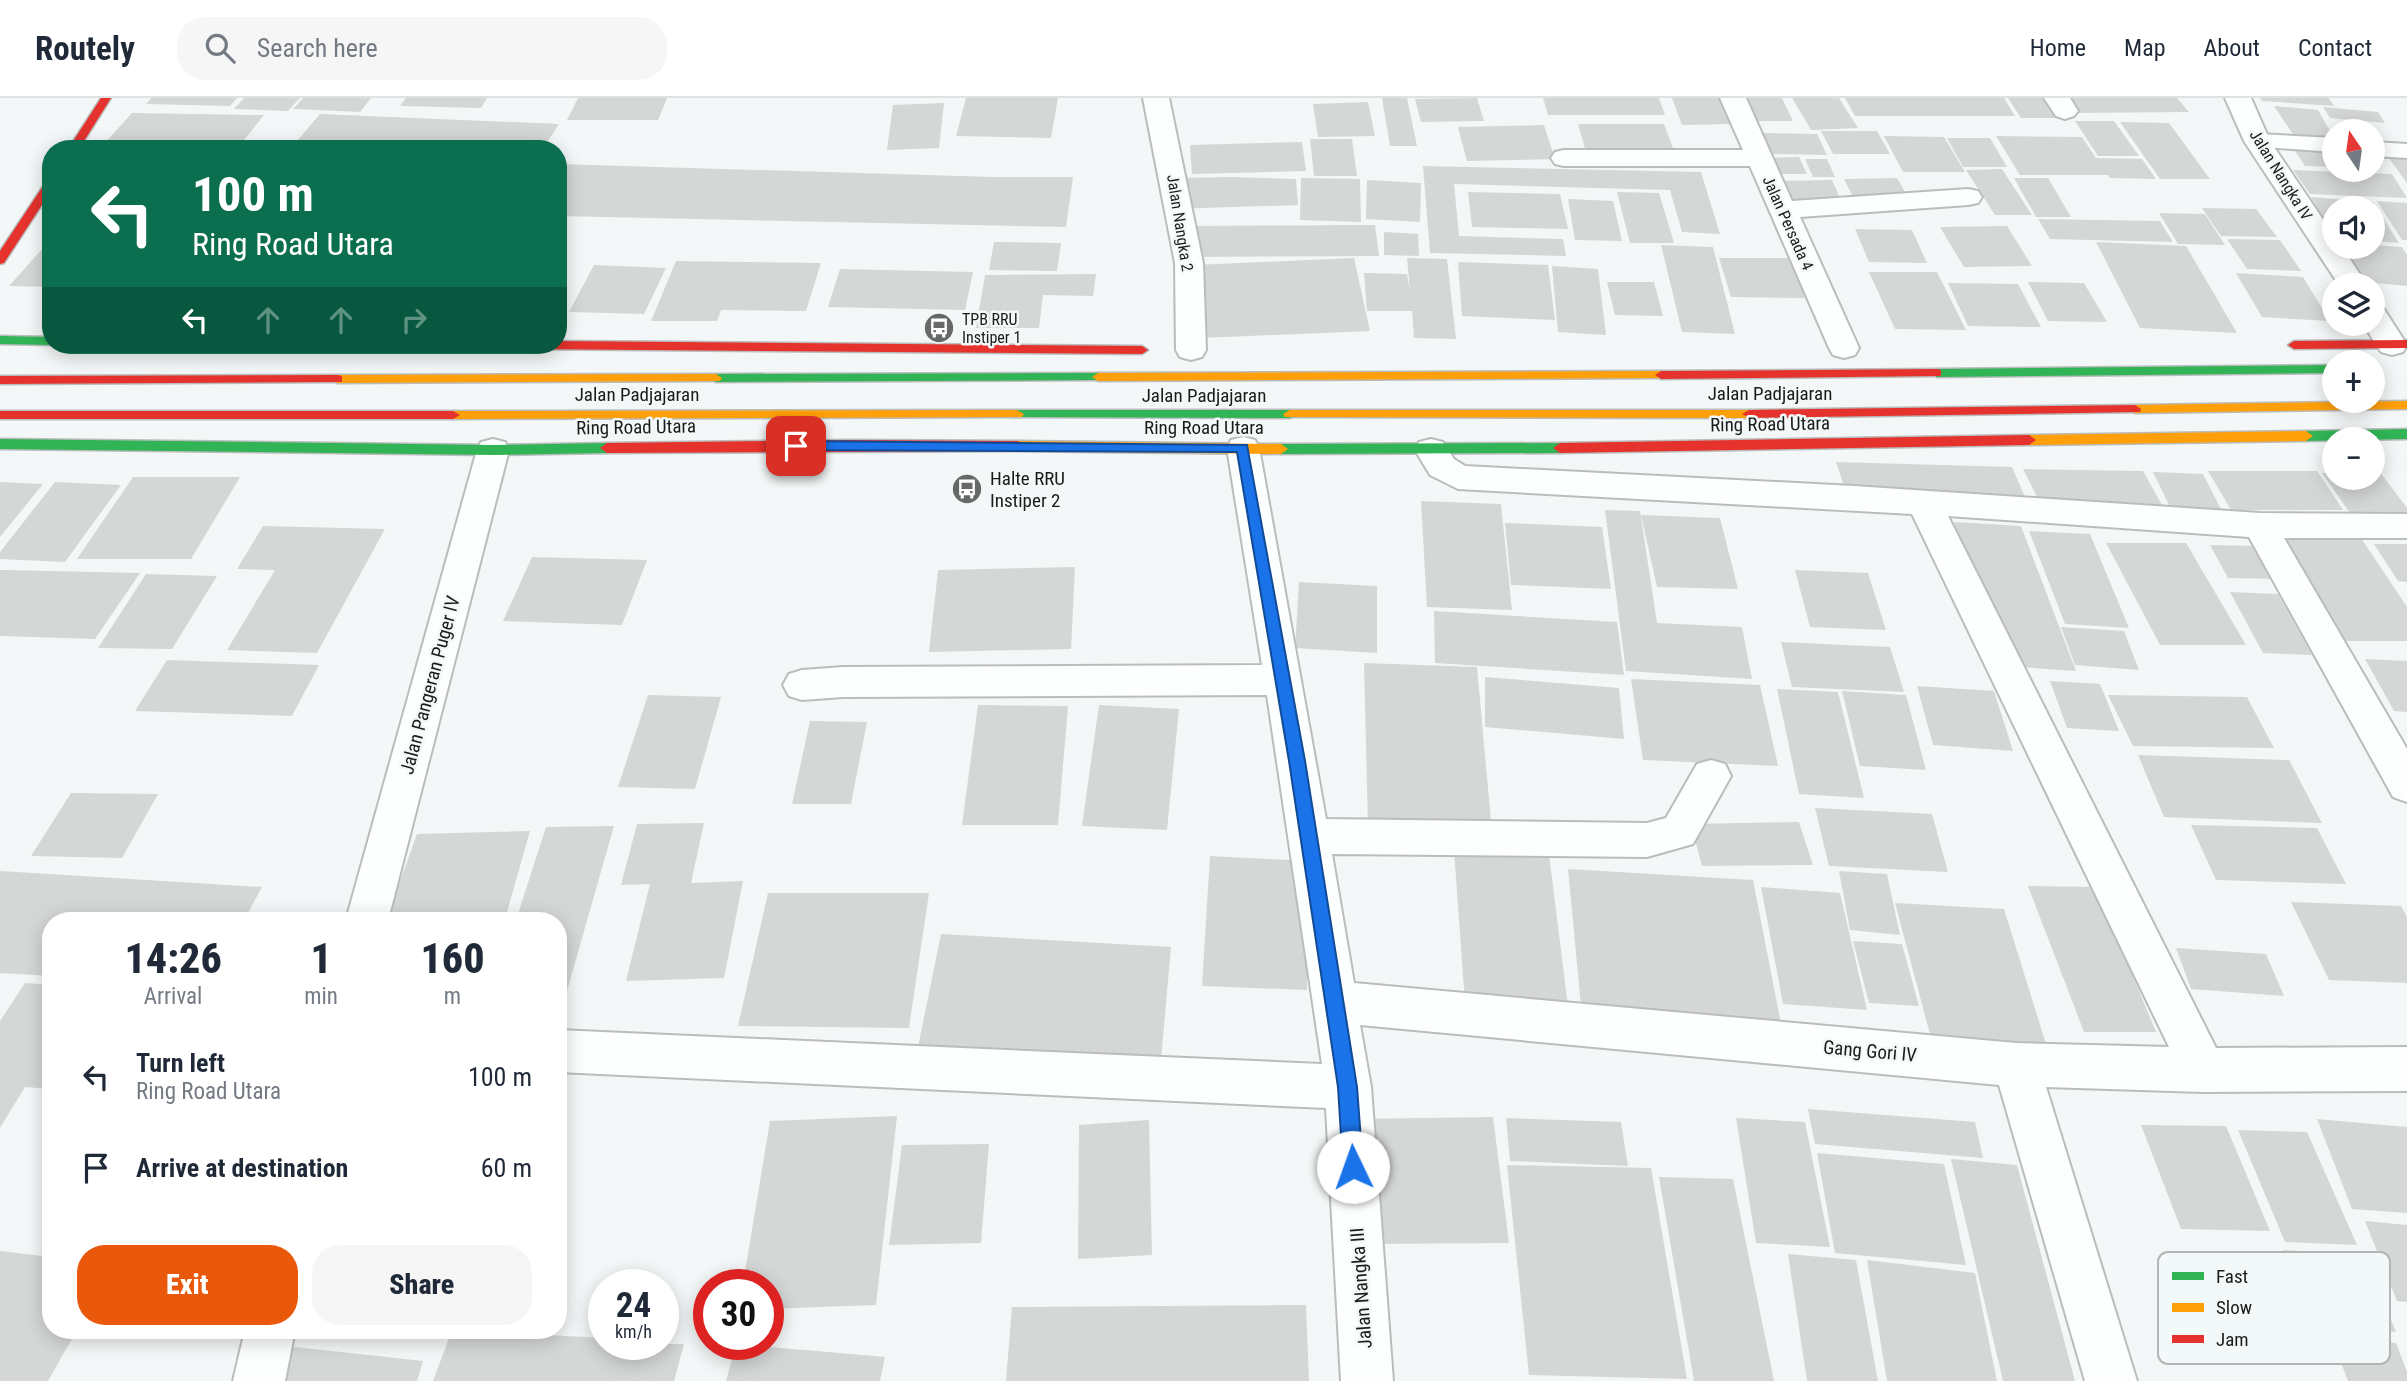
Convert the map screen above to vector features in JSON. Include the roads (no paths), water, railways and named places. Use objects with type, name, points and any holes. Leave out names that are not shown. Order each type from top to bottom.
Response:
[{"type":"main road","points":[[79,140],[106,98]]},
{"type":"main road","points":[[0,261],[42,197]]},
{"type":"main road","points":[[0,340],[42,341]]},
{"type":"main road","points":[[2283,345],[2400,344]]},
{"type":"main road","points":[[567,345],[1184,350]]},
{"type":"main road","name":"Jalan Padjajaran","points":[[0,380],[1885,374],[2322,369]]},
{"type":"main road","points":[[1776,374],[1792,414]]},
{"type":"main road","points":[[1885,374],[1905,414]]},
{"type":"main road","name":"Jalan Padjajaran","points":[[0,415],[1905,414],[2407,405]]},
{"type":"main road","points":[[851,445],[861,415]]},
{"type":"main road","name":"Ring Road Utara","points":[[0,444],[493,450],[851,445],[1431,450],[2407,435]]},
{"type":"street","name":"Jalan Nangka 2","points":[[1156,98],[1189,262],[1184,350]]},
{"type":"street","name":"Jalan Persada 4","points":[[1732,98],[1844,348]]},
{"type":"street","name":"Jalan Nangka IV","points":[[2238,98],[2257,141],[2345,273]]},
{"type":"street","points":[[1564,158],[1759,158]]},
{"type":"street","points":[[1781,209],[1968,197]]},
{"type":"street","points":[[2385,328],[2400,344]]},
{"type":"street","name":"Jalan Nangka III","points":[[1243,448],[1348,1087],[1367,1381]]},
{"type":"street","name":"Jalan Pangeran Puger IV","points":[[370,912],[493,450]]},
{"type":"street","points":[[1431,450],[1441,467],[1458,477],[2260,525],[2407,526]]},
{"type":"street","points":[[1924,503],[2203,1070]]},
{"type":"street","points":[[2260,525],[2407,785]]},
{"type":"street","points":[[802,685],[843,682],[1283,680]]},
{"type":"street","points":[[1308,836],[1656,839],[1679,832],[1711,776]]},
{"type":"street","name":"Gang Gori IV","points":[[1334,1002],[2016,1065],[2203,1070],[2407,1069]]},
{"type":"street","points":[[567,1051],[1348,1087]]},
{"type":"street","points":[[2016,1065],[2111,1381]]},
{"type":"street","points":[[259,1381],[268,1339]]},
{"type":"lane","points":[[2257,141],[2322,144]]},
{"type":"lane","points":[[2385,150],[2407,152]]},
{"type":"place","name":"TPB RRU Instiper 1","points":[[939,328]]},
{"type":"place","name":"Halte RRU Instiper 2","points":[[967,489]]}]
